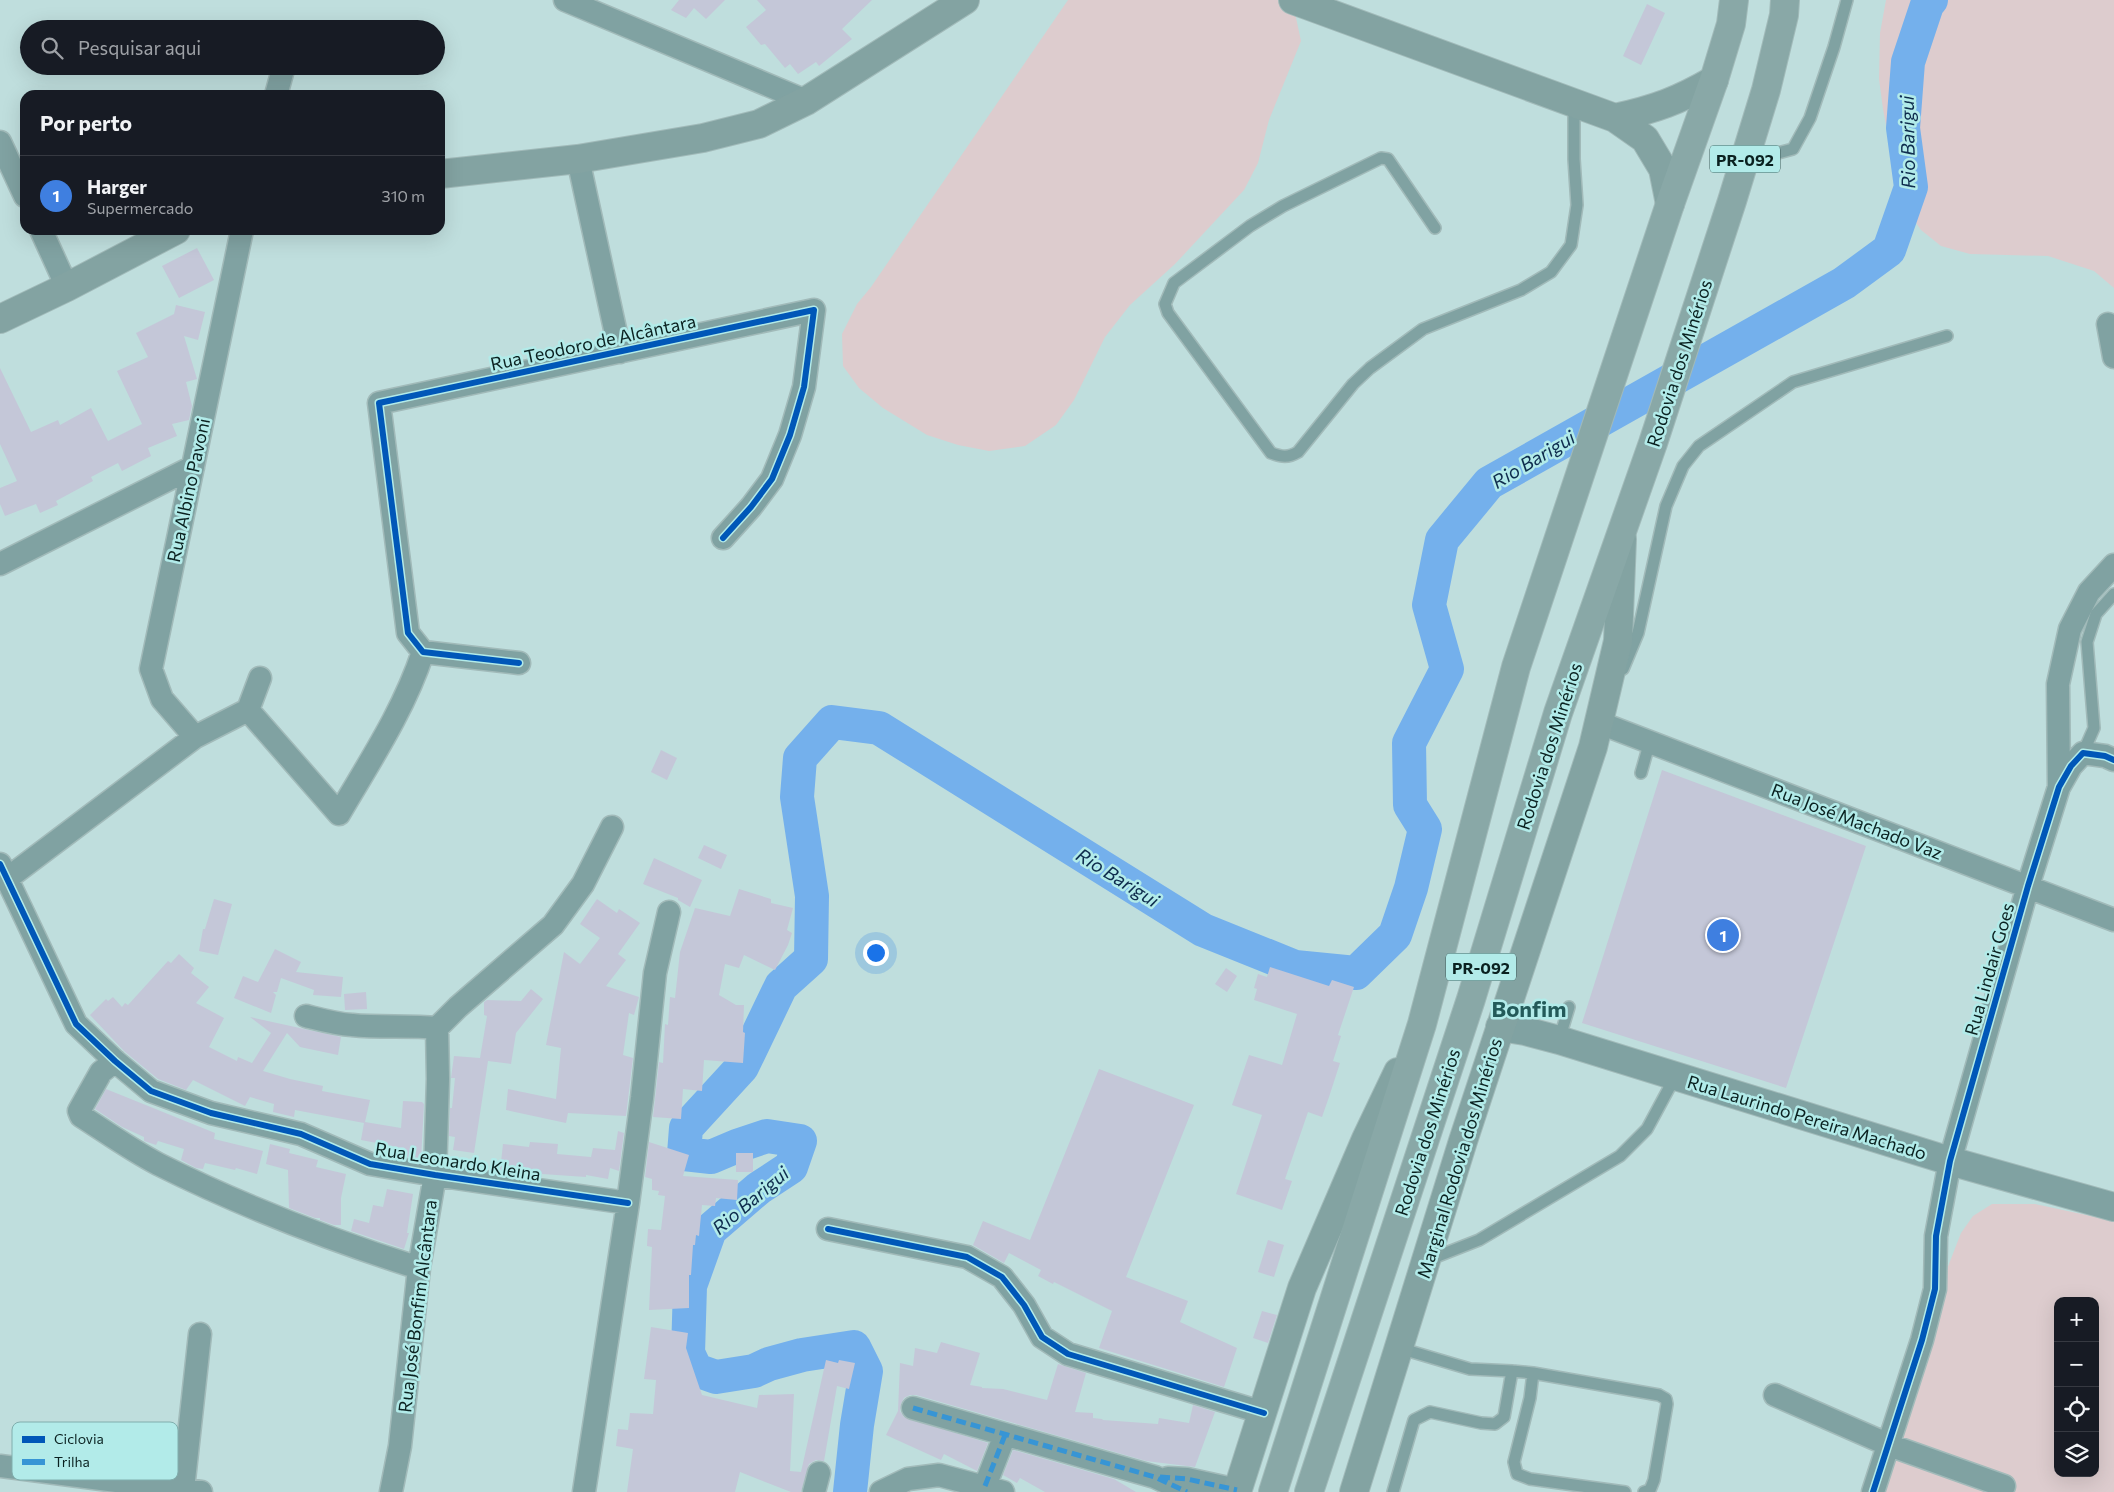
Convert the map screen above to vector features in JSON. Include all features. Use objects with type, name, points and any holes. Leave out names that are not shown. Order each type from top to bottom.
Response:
[{"type":"main road","points":[[445,173],[578,159],[703,138],[759,124],[806,101],[964,0]]},
{"type":"main road","points":[[1293,0],[1615,118],[1645,139],[1664,169],[1670,204]]},
{"type":"main road","name":"PR-092","points":[[1273,1492],[1422,1024],[1516,667],[1670,204],[1714,80],[1732,24],[1734,0]]},
{"type":"main road","name":"Rodovia dos Minérios","points":[[1308,1492],[1471,999],[1558,713],[1696,315],[1766,90],[1784,15],[1785,0]]},
{"type":"main road","points":[[1615,118],[1650,110],[1675,101],[1714,80]]},
{"type":"main road","points":[[0,320],[166,235]]},
{"type":"main road","name":"Marginal Rodovia dos Minérios","points":[[1354,1492],[1500,1027],[1600,723],[1618,641],[1622,532]]},
{"type":"main road","points":[[1237,1491],[1264,1413],[1302,1288],[1366,1138],[1422,1024]]},
{"type":"street","points":[[565,0],[806,101]]},
{"type":"street","points":[[277,90],[282,75]]},
{"type":"street","points":[[0,142],[20,185]]},
{"type":"street","points":[[578,159],[620,352]]},
{"type":"street","points":[[43,235],[67,287]]},
{"type":"street","name":"Rua Albino Pavoni","points":[[195,737],[162,699],[151,669],[241,235]]},
{"type":"street","name":"Rua Teodoro de Alcântara","points":[[423,652],[408,634],[379,403],[814,310],[804,386],[790,435],[772,479],[751,507],[723,538]]},
{"type":"street","points":[[2108,324],[2114,357]]},
{"type":"street","points":[[0,564],[193,467]]},
{"type":"street","points":[[2059,786],[2058,684],[2070,629],[2090,592],[2114,565]]},
{"type":"street","points":[[248,710],[340,814],[396,716],[413,681],[423,652],[519,663]]},
{"type":"street","points":[[4,871],[195,737],[248,710],[260,678]]},
{"type":"street","name":"Rua José Machado Vaz","points":[[1600,723],[2114,920]]},
{"type":"street","points":[[2059,786],[2071,766],[2083,753],[2105,756],[2114,760]]},
{"type":"street","name":"Rua Lindair Goes","points":[[1873,1492],[1922,1340],[1936,1289],[1936,1236],[1950,1161],[2028,886],[2059,786]]},
{"type":"street","points":[[306,1016],[354,1026],[405,1025],[437,1028],[458,1007],[553,925],[583,884],[612,828]]},
{"type":"street","name":"Rua Leonardo Kleina","points":[[4,871],[76,1024],[115,1061],[151,1091],[211,1113],[301,1134],[370,1164],[628,1203]]},
{"type":"street","points":[[584,1492],[628,1203],[642,1098],[655,974],[669,912]]},
{"type":"street","name":"Rua Laurindo Pereira Machado","points":[[1500,1027],[1559,1040],[1950,1161],[2114,1207]]},
{"type":"street","name":"Rua José Bonfim Alcântara","points":[[391,1492],[400,1446],[419,1268],[434,1175],[438,1079],[437,1028]]},
{"type":"street","points":[[115,1061],[101,1072],[78,1111],[80,1116],[157,1163],[247,1205],[345,1245],[419,1268]]},
{"type":"street","points":[[828,1229],[967,1257],[1002,1277],[1024,1305],[1042,1337],[1068,1354],[1264,1413]]},
{"type":"street","points":[[108,1480],[192,1491],[200,1334]]},
{"type":"street","points":[[1775,1395],[1889,1445],[2004,1486]]},
{"type":"street","points":[[913,1408],[1155,1477],[1187,1492]]},
{"type":"street","points":[[881,1492],[908,1479],[939,1475],[994,1489],[1005,1435]]},
{"type":"street","points":[[1155,1477],[1187,1479],[1237,1491]]},
{"type":"lane","points":[[1748,149],[1774,154],[1793,149],[1810,118],[1834,47],[1847,0]]},
{"type":"lane","points":[[1436,228],[1388,160],[1381,158],[1283,206],[1250,226],[1174,284],[1165,304],[1168,313],[1271,453],[1282,457],[1291,456],[1298,452],[1353,384],[1370,368],[1423,329],[1521,290],[1551,272],[1571,245],[1577,205],[1574,159],[1574,102]]},
{"type":"lane","points":[[1600,723],[1638,633],[1666,506],[1683,466],[1699,446],[1793,382],[1947,336]]},
{"type":"lane","points":[[2083,753],[2094,728],[2087,642],[2096,614],[2114,594]]},
{"type":"lane","points":[[1641,773],[1650,741]]},
{"type":"lane","points":[[1559,1040],[1569,1007]]},
{"type":"lane","points":[[1427,1260],[1480,1240],[1620,1156],[1647,1129],[1675,1077]]},
{"type":"lane","points":[[1399,1348],[1470,1369],[1533,1373],[1659,1395],[1666,1398],[1668,1404],[1654,1480],[1650,1490],[1644,1492]]},
{"type":"lane","points":[[1393,1492],[1414,1420],[1430,1412],[1481,1423],[1496,1424],[1504,1416],[1512,1371]]},
{"type":"lane","points":[[1533,1373],[1530,1398],[1514,1462],[1517,1474],[1530,1479],[1624,1492]]},
{"type":"shaded area","points":[[1068,0],[1279,0],[1295,13],[1301,41],[1269,120],[1258,163],[1244,190],[1175,264],[1130,305],[1105,337],[1074,400],[1056,425],[1025,446],[989,451],[958,445],[927,435],[883,408],[859,388],[843,366],[842,334],[857,304],[871,287]]},
{"type":"shaded area","points":[[1886,0],[2114,0],[2114,288],[2094,271],[2048,256],[1970,254],[1941,246],[1921,230],[1910,214],[1893,163],[1883,109],[1879,79],[1880,33]]},
{"type":"shaded area","points":[[1992,1204],[2035,1204],[2114,1221],[2114,1492],[1880,1492],[1947,1269],[1961,1233],[1973,1216]]},
{"type":"building","points":[[679,0],[725,0],[706,19],[694,8],[686,18],[671,10]]},
{"type":"building","points":[[757,0],[872,0],[842,29],[852,39],[819,66],[816,62],[798,74],[790,64],[785,68],[765,44],[761,45],[746,27],[766,10]]},
{"type":"building","points":[[1647,4],[1665,13],[1641,65],[1623,56]]},
{"type":"building","points":[[197,248],[214,280],[179,298],[162,266]]},
{"type":"building","points":[[176,305],[205,312],[198,340],[184,336],[197,379],[186,382],[192,406],[189,420],[172,424],[177,436],[148,448],[151,456],[122,471],[118,463],[91,477],[93,481],[56,501],[58,505],[40,513],[36,504],[5,516],[0,504],[0,488],[17,481],[0,444],[0,368],[31,432],[58,420],[60,425],[91,408],[108,441],[142,424],[117,371],[148,357],[136,333],[174,314]]},
{"type":"building","points":[[661,750],[677,758],[667,780],[651,772]]},
{"type":"building","points":[[1662,770],[1866,846],[1786,1088],[1582,1023]]},
{"type":"building","points":[[704,845],[727,855],[721,869],[698,858]]},
{"type":"building","points":[[654,858],[702,880],[690,907],[678,900],[678,898],[643,884]]},
{"type":"building","points":[[739,889],[771,899],[771,903],[793,908],[787,930],[792,933],[788,945],[775,970],[744,955],[739,968],[725,964],[719,995],[736,1005],[744,1005],[743,1063],[704,1060],[702,1091],[683,1089],[681,1119],[653,1117],[659,1062],[663,1063],[665,1024],[668,1025],[670,997],[675,998],[680,952],[695,908],[730,916]]},
{"type":"building","points":[[214,899],[232,904],[218,955],[199,951],[203,929],[205,929]]},
{"type":"building","points":[[597,899],[617,913],[619,909],[640,923],[618,954],[626,960],[606,986],[639,997],[634,1015],[629,1013],[623,1055],[633,1058],[626,1116],[568,1113],[566,1123],[506,1110],[508,1089],[556,1099],[561,1048],[546,1045],[564,952],[580,964],[600,938],[580,924]]},
{"type":"building","points":[[275,949],[301,962],[296,972],[343,977],[341,997],[313,995],[314,990],[281,978],[277,992],[273,992],[276,995],[271,1013],[234,998],[243,976],[258,982]]},
{"type":"building","points":[[179,954],[194,968],[191,973],[209,987],[196,1003],[224,1018],[209,1047],[237,1061],[238,1057],[252,1063],[271,1033],[250,1017],[341,1037],[338,1055],[300,1047],[287,1033],[263,1071],[323,1086],[322,1091],[370,1100],[365,1122],[401,1128],[403,1101],[422,1102],[424,1104],[421,1159],[397,1155],[398,1147],[361,1140],[364,1123],[295,1110],[294,1117],[273,1112],[274,1104],[250,1097],[245,1106],[193,1080],[186,1090],[158,1079],[124,1051],[90,1015],[106,999],[108,1001],[113,997],[122,1007],[125,1003],[128,1005],[168,961],[171,963]]},
{"type":"building","points":[[1270,967],[1329,986],[1332,980],[1354,987],[1338,1035],[1341,1036],[1333,1061],[1340,1063],[1322,1117],[1308,1112],[1285,1179],[1292,1181],[1282,1210],[1236,1194],[1262,1115],[1232,1105],[1249,1055],[1282,1065],[1297,1014],[1254,1000],[1257,989],[1254,988],[1258,974],[1267,977]]},
{"type":"building","points":[[1226,968],[1237,976],[1227,992],[1215,984]]},
{"type":"building","points":[[531,989],[543,999],[516,1033],[511,1064],[488,1061],[474,1153],[453,1150],[455,1137],[449,1136],[450,1108],[452,1108],[455,1078],[451,1078],[454,1056],[480,1058],[487,1016],[484,1015],[484,1002],[487,1000],[521,1001]]},
{"type":"building","points":[[366,992],[367,1009],[345,1010],[344,994]]},
{"type":"building","points":[[1099,1069],[1194,1105],[1126,1277],[1188,1301],[1180,1322],[1237,1348],[1224,1387],[1099,1348],[1112,1311],[1038,1276],[1041,1270],[1009,1253],[1004,1263],[973,1245],[983,1221],[1030,1240]]},
{"type":"building","points":[[106,1089],[215,1133],[214,1139],[263,1151],[257,1174],[236,1168],[235,1170],[205,1163],[203,1169],[196,1168],[181,1160],[184,1149],[158,1141],[156,1145],[144,1141],[144,1137],[122,1127],[95,1109]]},
{"type":"building","points":[[618,1131],[624,1133],[619,1171],[610,1168],[608,1179],[586,1175],[586,1177],[542,1174],[542,1177],[500,1171],[503,1144],[529,1147],[530,1142],[558,1144],[557,1154],[591,1157],[593,1148],[615,1150]]},
{"type":"building","points":[[649,1142],[689,1155],[683,1176],[738,1180],[737,1200],[716,1198],[715,1206],[702,1205],[699,1236],[696,1235],[695,1245],[693,1245],[691,1275],[689,1275],[689,1308],[649,1310],[652,1247],[647,1246],[648,1229],[661,1230],[665,1196],[658,1195],[659,1191],[652,1190],[652,1179],[645,1177]]},
{"type":"building","points":[[270,1144],[290,1149],[289,1153],[318,1160],[316,1167],[346,1174],[341,1198],[341,1225],[334,1225],[320,1220],[320,1218],[315,1218],[289,1208],[288,1170],[266,1164]]},
{"type":"building","points":[[736,1153],[753,1153],[753,1172],[736,1172]]},
{"type":"building","points":[[387,1189],[413,1194],[407,1233],[409,1233],[404,1249],[351,1231],[354,1219],[369,1223],[373,1205],[383,1207]]},
{"type":"building","points":[[1268,1240],[1284,1245],[1274,1277],[1258,1272]]},
{"type":"building","points":[[1262,1311],[1277,1315],[1268,1343],[1253,1338]]},
{"type":"building","points":[[651,1327],[688,1333],[686,1348],[702,1395],[757,1408],[759,1395],[794,1394],[790,1471],[801,1472],[826,1360],[838,1363],[839,1360],[855,1363],[849,1389],[837,1386],[824,1461],[816,1460],[809,1464],[801,1492],[791,1492],[740,1472],[735,1492],[627,1492],[633,1449],[616,1446],[618,1429],[628,1430],[630,1413],[653,1414],[656,1380],[644,1379]]},
{"type":"building","points":[[941,1342],[980,1353],[970,1385],[982,1388],[1003,1389],[1047,1400],[1058,1364],[1086,1373],[1075,1412],[1093,1413],[1093,1418],[1158,1424],[1159,1418],[1189,1423],[1193,1405],[1215,1412],[1195,1467],[1146,1461],[916,1395],[904,1398],[900,1411],[904,1417],[988,1443],[977,1471],[944,1454],[941,1460],[886,1435],[898,1411],[900,1363],[913,1366],[915,1348],[937,1353]]},
{"type":"building","points":[[1013,1450],[1114,1479],[1136,1492],[1045,1492],[1020,1478],[1017,1483],[1003,1475]]},
{"type":"waterway","name":"Rio Barigui","points":[[850,1492],[857,1425],[866,1371],[854,1347],[802,1355],[769,1364],[754,1371],[716,1377],[696,1370],[688,1353],[690,1286],[710,1230],[759,1188],[791,1167],[800,1141],[767,1136],[711,1157],[684,1154],[686,1128],[742,1067],[781,986],[811,959],[812,896],[797,797],[800,758],[832,722],[879,728],[1203,930],[1295,967],[1356,973],[1395,935],[1411,888],[1425,829],[1410,805],[1409,743],[1447,669],[1429,605],[1442,540],[1489,483],[1844,283],[1889,250],[1911,187],[1903,128],[1908,62],[1927,5],[1931,0]]},
{"type":"marked path","points":[[913,1408],[1155,1477],[1187,1492]]},
{"type":"marked path","points":[[985,1486],[1005,1435]]},
{"type":"marked path","points":[[1160,1477],[1187,1479],[1237,1490]]},
{"type":"cycle path","points":[[519,663],[423,652],[408,633],[379,403],[814,310],[804,387],[790,435],[772,479],[751,507],[723,538]]},
{"type":"cycle path","points":[[1873,1492],[1922,1340],[1935,1289],[1936,1236],[1950,1161],[2028,886],[2059,787],[2071,766],[2083,753],[2105,756],[2114,760]]},
{"type":"cycle path","points":[[0,864],[76,1024],[115,1061],[151,1091],[211,1113],[301,1134],[370,1164],[628,1203]]},
{"type":"cycle path","points":[[828,1229],[967,1257],[1002,1277],[1024,1305],[1042,1337],[1068,1354],[1264,1413]]},
{"type":"place","name":"Harger","points":[[1723,935]]},
{"type":"district","name":"Bonfim","points":[[1529,1008]]}]
